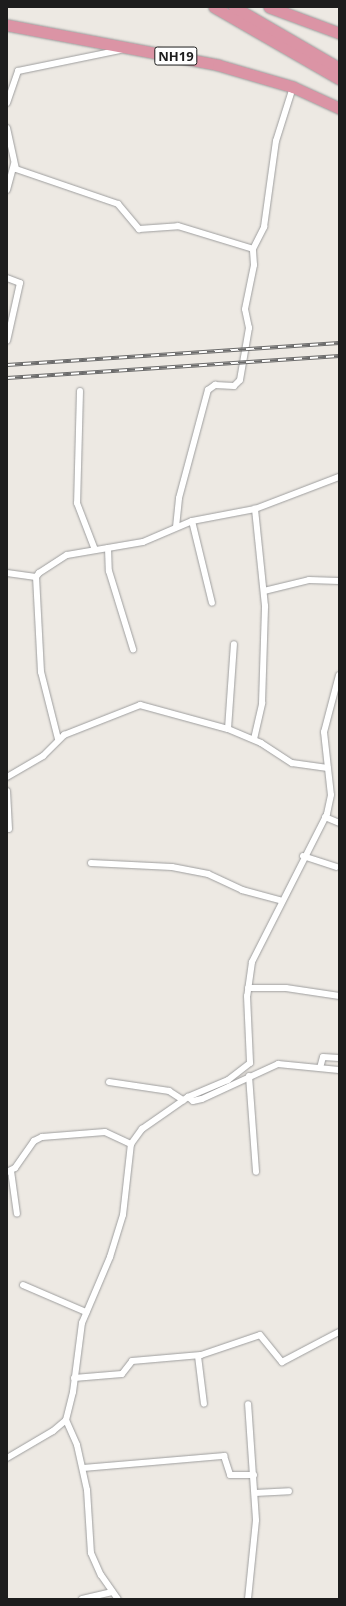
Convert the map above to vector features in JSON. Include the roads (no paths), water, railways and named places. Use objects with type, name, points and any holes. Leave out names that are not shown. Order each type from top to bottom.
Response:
[{"type":"highway","points":[[214,7],[339,79]]},
{"type":"highway","points":[[234,7],[339,68]]},
{"type":"highway","points":[[269,7],[339,33]]},
{"type":"highway","name":"NH19","points":[[7,25],[218,65],[293,87],[339,108]]},
{"type":"street","points":[[7,104],[18,71],[129,48]]},
{"type":"street","points":[[176,526],[179,498],[208,390],[214,385],[234,386],[240,380],[249,328],[245,309],[254,265],[253,249],[264,227],[276,141],[293,87]]},
{"type":"street","points":[[7,128],[14,164],[7,190]]},
{"type":"street","points":[[14,164],[21,172],[54,179],[79,193],[118,204],[139,229],[178,226],[253,249]]},
{"type":"street","points":[[7,278],[20,283],[7,341]]},
{"type":"street","points":[[80,391],[77,503],[95,550]]},
{"type":"street","points":[[36,581],[67,555],[95,550],[108,551],[151,540],[176,526],[194,525],[256,512],[339,477]]},
{"type":"street","points":[[254,739],[263,693],[264,591],[256,512]]},
{"type":"street","points":[[194,525],[212,603]]},
{"type":"street","points":[[108,551],[107,562],[133,649]]},
{"type":"street","points":[[7,573],[36,581]]},
{"type":"street","points":[[264,591],[309,580],[339,581]]},
{"type":"street","points":[[36,581],[41,672],[58,739]]},
{"type":"street","points":[[228,729],[234,644]]},
{"type":"street","points":[[118,1599],[112,1592],[91,1553],[83,1468],[66,1420],[74,1378],[77,1342],[86,1312],[118,1233],[131,1144],[142,1129],[186,1098],[228,1080],[250,1063],[248,988],[252,962],[280,900],[325,817],[331,795],[324,732],[339,675]]},
{"type":"street","points":[[7,777],[43,756],[58,739],[87,724],[140,705],[228,729],[254,739],[292,764],[328,768]]},
{"type":"street","points":[[7,791],[9,829]]},
{"type":"street","points":[[325,817],[339,823]]},
{"type":"street","points":[[303,856],[336,867]]},
{"type":"street","points":[[91,863],[172,867],[208,874],[242,890],[280,900]]},
{"type":"street","points":[[248,988],[286,988],[339,996]]},
{"type":"street","points":[[320,1068],[323,1057],[339,1058]]},
{"type":"street","points":[[109,1082],[169,1091],[193,1101],[202,1099],[249,1076],[278,1064],[339,1070]]},
{"type":"street","points":[[249,1076],[256,1172]]},
{"type":"street","points":[[17,1214],[9,1171],[34,1141],[42,1137],[105,1132],[131,1144]]},
{"type":"street","points":[[23,1285],[86,1312]]},
{"type":"street","points":[[74,1378],[122,1374],[132,1361],[198,1356],[260,1336],[282,1362],[339,1332]]},
{"type":"street","points":[[198,1356],[204,1404]]},
{"type":"street","points":[[248,1404],[255,1493],[255,1538],[248,1599]]},
{"type":"street","points":[[7,1458],[66,1420]]},
{"type":"street","points":[[83,1468],[224,1456],[230,1475],[254,1475]]},
{"type":"street","points":[[255,1493],[289,1491]]},
{"type":"street","points":[[82,1599],[112,1592]]},
{"type":"railway","points":[[7,365],[339,343]]},
{"type":"railway","points":[[7,378],[339,356]]}]
